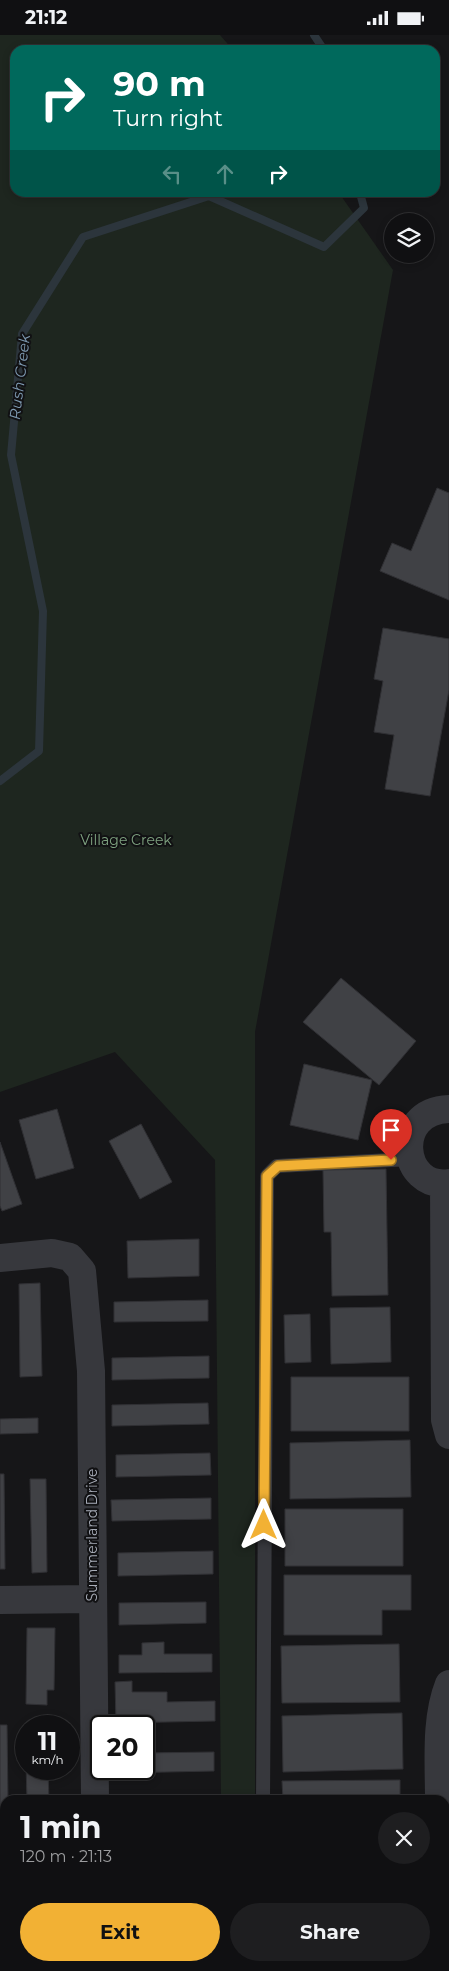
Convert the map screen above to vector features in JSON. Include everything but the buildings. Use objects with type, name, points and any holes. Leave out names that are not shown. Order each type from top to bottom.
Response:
[{"type":"street","points":[[449,1109],[433,1111],[420,1118],[411,1130],[408,1144],[410,1159],[418,1171],[429,1180],[446,1183],[445,1420],[449,1435]]},
{"type":"street","name":"Summerland Drive","points":[[0,1257],[52,1253],[70,1257],[82,1271],[91,1371],[95,1795]]},
{"type":"street","points":[[0,1600],[92,1599]]},
{"type":"street","points":[[442,1792],[439,1732],[445,1693],[449,1684]]},
{"type":"lane","points":[[263,1795],[267,1176],[278,1166],[410,1159]]},
{"type":"green space","name":"Village Creek","points":[[0,35],[220,35],[229,45],[10,45],[10,197],[342,197],[384,257],[384,263],[388,263],[393,270],[255,1032],[255,1795],[221,1795],[215,1160],[115,1052],[0,1092]]},
{"type":"waterway","name":"Rush Creek","points":[[314,35],[321,45]]},
{"type":"waterway","name":"Rush Creek","points":[[0,781],[39,751],[43,611],[11,455],[22,334],[83,237],[206,197]]},
{"type":"waterway","name":"Rush Creek","points":[[211,197],[324,247],[364,208],[361,197]]},
{"type":"route","points":[[264,1525],[267,1176],[278,1166],[391,1160]]}]
